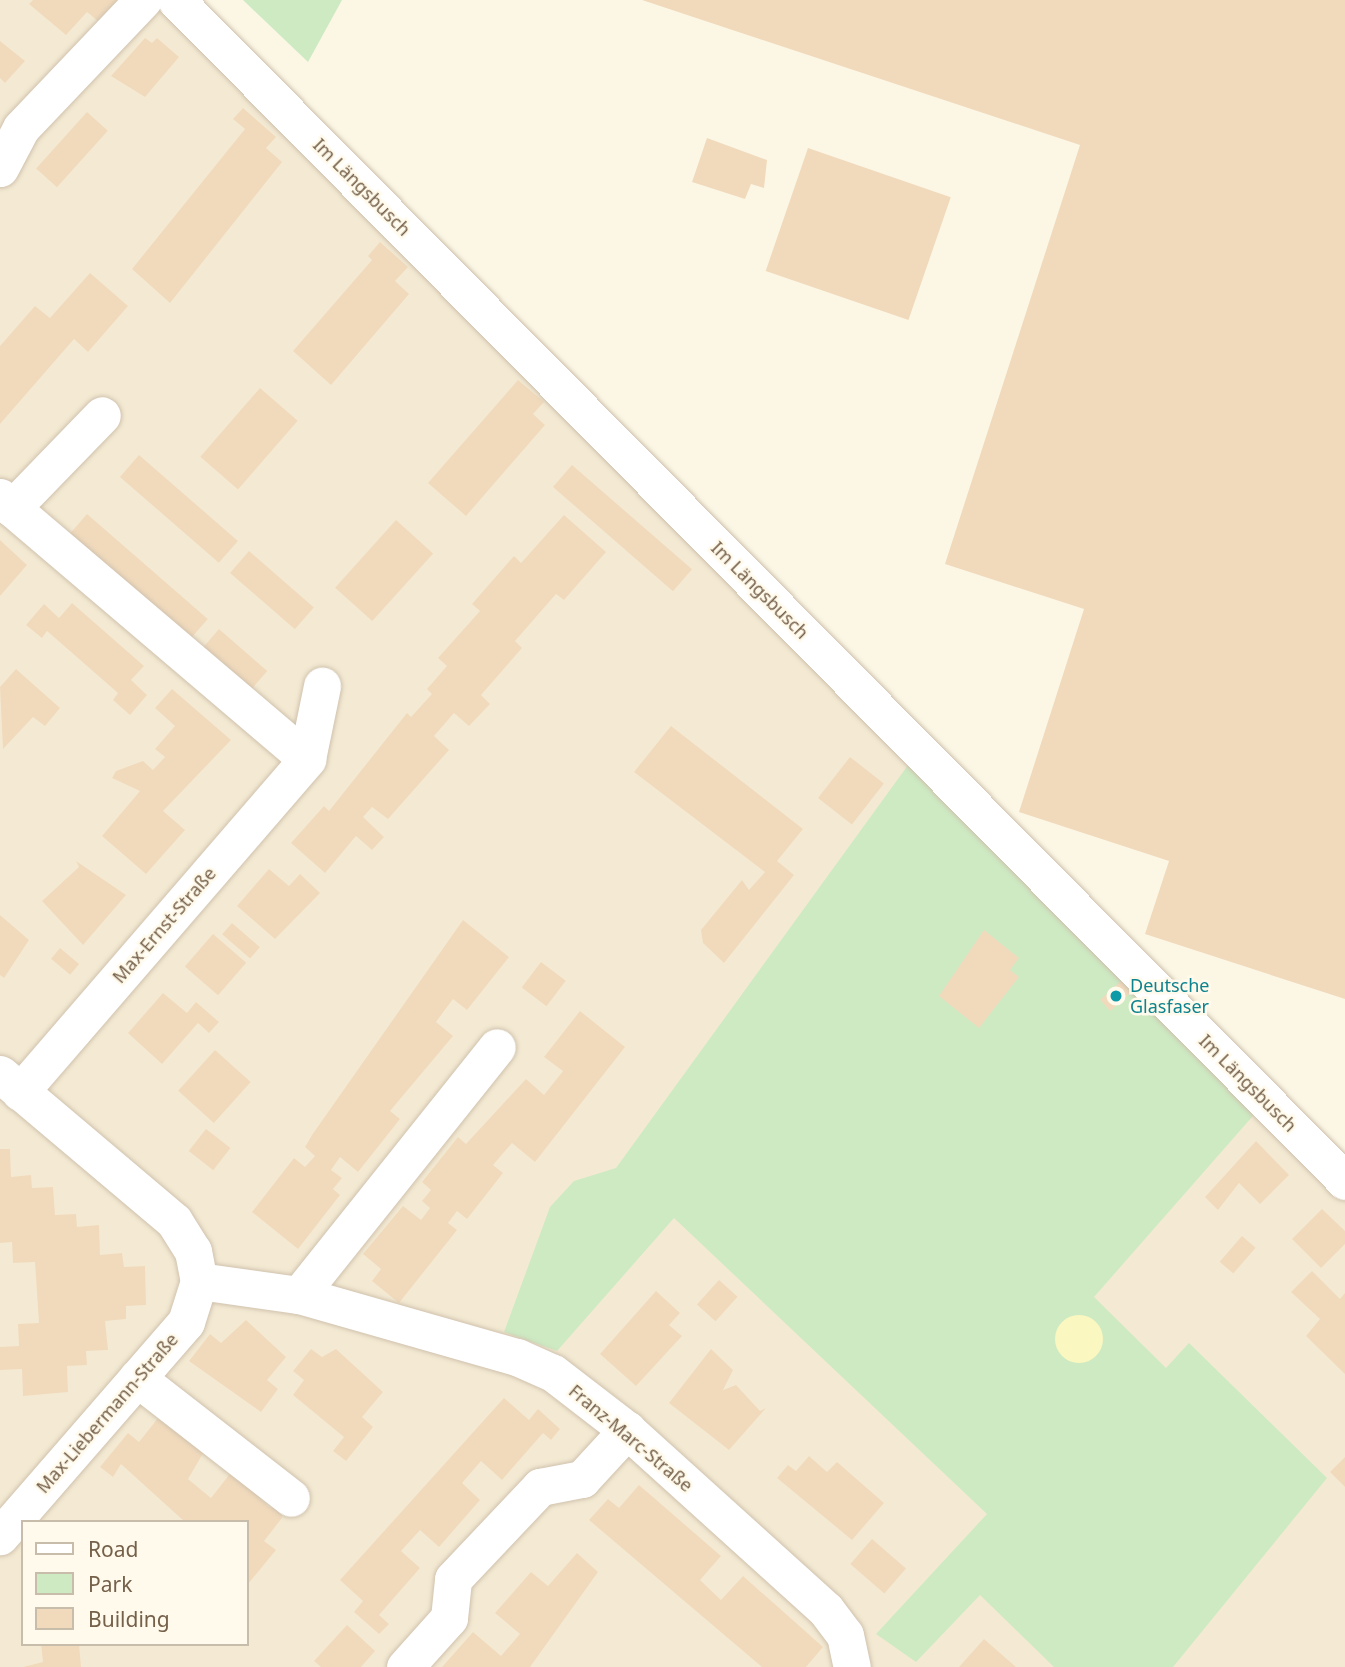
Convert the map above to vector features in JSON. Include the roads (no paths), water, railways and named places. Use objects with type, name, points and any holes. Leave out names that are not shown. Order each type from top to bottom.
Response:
[{"type":"street","points":[[0,167],[10,119],[143,0]]},
{"type":"street","name":"Im Längsbusch","points":[[176,0],[1345,1181]]},
{"type":"street","points":[[102,415],[6,503],[307,759]]},
{"type":"street","name":"Max-Ernst-Straße","points":[[10,1083],[307,759],[322,686]]},
{"type":"street","points":[[299,1295],[497,1047]]},
{"type":"street","points":[[10,1083],[174,1222],[193,1251],[199,1281]]},
{"type":"street","name":"Franz-Marc-Straße","points":[[199,1281],[299,1295],[517,1357],[553,1373],[627,1430],[826,1610],[845,1635],[852,1667]]},
{"type":"street","name":"Max-Liebermann-Straße","points":[[0,1536],[186,1322],[199,1281]]},
{"type":"street","points":[[137,1378],[291,1498]]},
{"type":"street","points":[[405,1667],[449,1618],[453,1579],[540,1487],[582,1479],[627,1430]]},
{"type":"place","name":"Deutsche Glasfaser","points":[[1116,996]]}]
